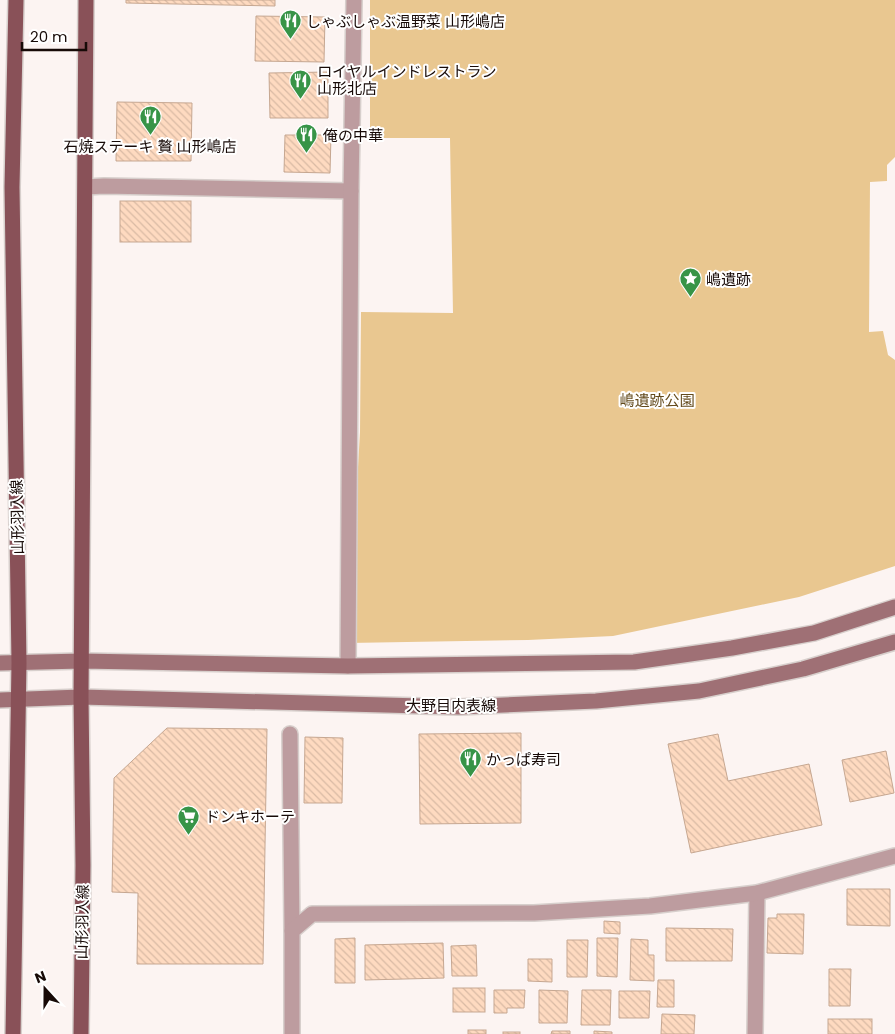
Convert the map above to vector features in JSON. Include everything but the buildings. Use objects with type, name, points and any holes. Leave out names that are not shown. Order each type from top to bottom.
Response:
[{"type":"main road","name":"山形羽入線","points":[[13,1034],[19,663],[12,187],[16,0]]},
{"type":"main road","name":"山形羽入線","points":[[82,1034],[83,865],[81,697],[86,0]]},
{"type":"main road","points":[[0,663],[82,661],[348,666],[634,662],[732,648],[814,633],[895,607]]},
{"type":"main road","name":"大野目内表線","points":[[0,700],[81,697],[459,707],[596,702],[699,691],[803,669],[895,642]]},
{"type":"street","points":[[348,666],[354,0]]},
{"type":"street","points":[[86,187],[351,191]]},
{"type":"street","points":[[290,734],[292,1034]]},
{"type":"street","points":[[292,931],[312,914],[534,913],[650,906],[757,893],[895,856]]},
{"type":"street","points":[[755,1034],[757,893]]},
{"type":"green space","name":"嶋遺跡公園","points":[[370,0],[895,0],[895,157],[887,165],[887,181],[870,182],[869,332],[883,331],[888,355],[895,360],[895,566],[799,597],[613,636],[528,640],[348,643],[360,432],[361,312],[453,313],[450,138],[370,138]]},
{"type":"place","name":"しゃぶしゃぶ温野菜 山形嶋店","points":[[290,40]]},
{"type":"place","name":"ロイヤルインドレストラン 山形北店","points":[[301,99]]},
{"type":"place","name":"石焼ステーキ 贅 山形嶋店","points":[[150,136]]},
{"type":"place","name":"俺の中華","points":[[307,154]]},
{"type":"place","name":"嶋遺跡","points":[[690,298]]},
{"type":"place","name":"かっぱ寿司","points":[[470,778]]},
{"type":"place","name":"ドンキホーテ","points":[[189,835]]}]
